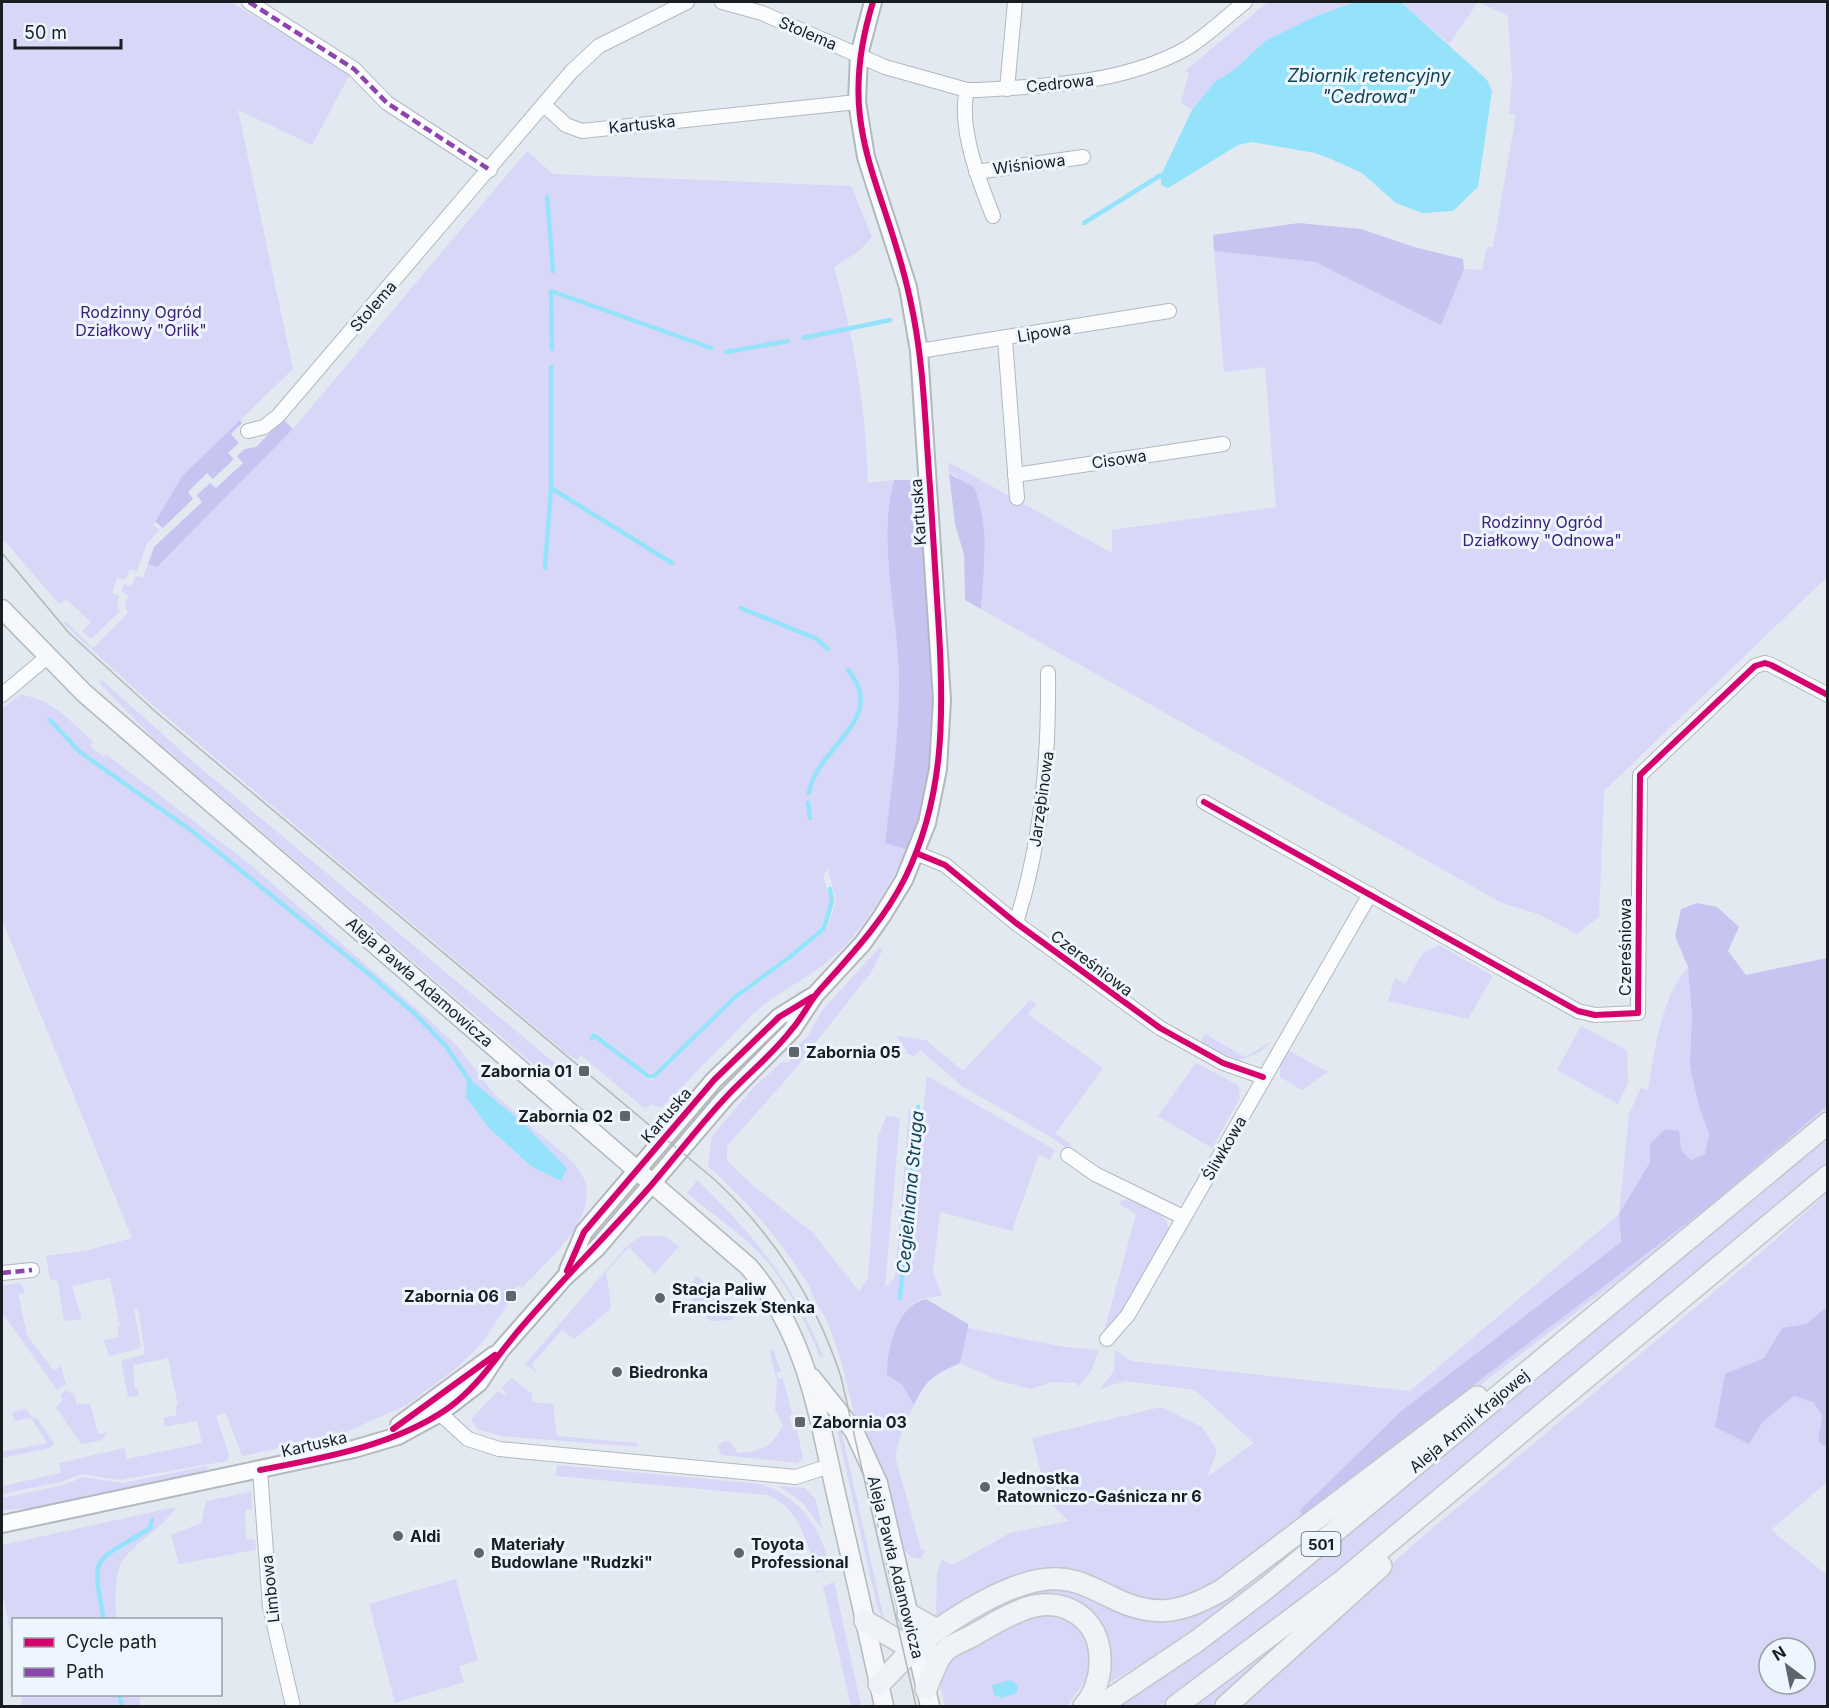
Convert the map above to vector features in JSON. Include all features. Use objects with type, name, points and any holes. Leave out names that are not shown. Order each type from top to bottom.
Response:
[{"type":"main road","name":"Aleja Pawła Adamowicza","points":[[2,609],[46,658],[114,720],[287,866],[750,1267],[771,1292],[785,1316],[809,1375],[884,1707]]},
{"type":"main road","name":"Aleja Armii Krajowej","points":[[1100,1707],[1247,1604],[1827,1123]]},
{"type":"main road","name":"501","points":[[1176,1707],[1296,1617],[1432,1508],[1827,1176]]},
{"type":"main road","points":[[879,1684],[916,1647],[937,1630],[1007,1590],[1031,1580],[1058,1579],[1077,1582],[1124,1604],[1150,1611],[1172,1611],[1200,1602],[1222,1590],[1508,1373],[1532,1368]]},
{"type":"main road","name":"Aleja Pawła Adamowicza","points":[[809,1375],[854,1431],[865,1450],[884,1505],[928,1698]]},
{"type":"main road","points":[[1226,1707],[1422,1530],[1432,1508]]},
{"type":"main road","points":[[865,1621],[892,1638],[916,1647],[945,1652],[1029,1607],[1054,1605],[1070,1608],[1092,1626],[1100,1650],[1101,1670],[1084,1707]]},
{"type":"main road","points":[[908,1614],[937,1630]]},
{"type":"main road","points":[[928,1698],[945,1652]]},
{"type":"street","points":[[249,2],[354,69],[387,103],[490,170]]},
{"type":"street","name":"Stolema","points":[[248,431],[264,427],[278,416],[490,170],[572,71],[598,46],[687,2]]},
{"type":"street","name":"Stolema","points":[[722,2],[762,13],[859,56]]},
{"type":"street","name":"Kartuska","points":[[2,1524],[318,1459],[398,1436],[435,1409],[479,1383],[500,1351],[565,1277],[597,1248],[725,1098],[792,1030],[815,995],[878,922],[904,880],[916,853],[935,790],[942,726],[935,569],[919,351],[905,277],[866,157],[857,102],[859,56],[873,2]]},
{"type":"street","points":[[1007,89],[1015,2]]},
{"type":"street","name":"Cedrowa","points":[[859,56],[885,67],[967,90],[1007,89],[1108,77],[1162,59],[1195,42],[1245,2]]},
{"type":"street","name":"Wiśniowa","points":[[967,90],[964,101],[976,172],[993,216]]},
{"type":"street","name":"Kartuska","points":[[544,105],[566,125],[582,131],[857,102]]},
{"type":"street","name":"Wiśniowa","points":[[976,172],[1083,157]]},
{"type":"street","name":"Lipowa","points":[[919,351],[1169,311]]},
{"type":"street","points":[[1005,339],[1017,498]]},
{"type":"street","name":"Cisowa","points":[[1015,475],[1222,444]]},
{"type":"street","points":[[2,696],[46,658]]},
{"type":"street","name":"Czereśniowa","points":[[1204,802],[1578,1011],[1595,1015],[1638,1013],[1640,775],[1755,666],[1765,663],[1771,665],[1827,695]]},
{"type":"street","name":"Jarzębinowa","points":[[1016,923],[1045,791],[1049,739],[1048,673]]},
{"type":"street","name":"Czereśniowa","points":[[916,853],[945,865],[1016,923],[1160,1028],[1222,1063],[1263,1077]]},
{"type":"street","points":[[1263,1077],[1370,894]]},
{"type":"street","name":"Kartuska","points":[[565,1277],[584,1232],[714,1080],[779,1017],[815,995]]},
{"type":"street","name":"Śliwkowa","points":[[1107,1339],[1128,1315],[1263,1077]]},
{"type":"street","points":[[1068,1155],[1095,1174],[1183,1217]]},
{"type":"street","points":[[2,1273],[32,1270]]},
{"type":"street","points":[[435,1409],[468,1439],[499,1449],[796,1477],[829,1466]]},
{"type":"street","name":"Limbowa","points":[[260,1470],[270,1607],[293,1707]]},
{"type":"green space","name":"Rodzinny Ogród Działkowy \"Orlik\"","points":[[2,2],[231,2],[350,74],[312,145],[238,110],[293,369],[182,476],[153,525],[160,530],[147,543],[137,571],[130,569],[125,580],[117,578],[112,593],[119,596],[117,607],[120,611],[91,639],[82,631],[91,622],[66,599],[59,604],[4,540],[2,543]]},
{"type":"green space","points":[[1268,2],[1356,2],[1316,16],[1265,41],[1235,69],[1215,82],[1192,110],[1181,102],[1189,73],[1185,71]]},
{"type":"green space","points":[[1401,2],[1478,2],[1449,44]]},
{"type":"green space","name":"Rodzinny Ogród Działkowy \"Odnowa\"","points":[[1478,2],[1827,2],[1827,577],[1604,791],[1599,917],[1577,934],[1538,914],[1502,903],[981,609],[985,556],[956,475],[949,474],[948,462],[1112,553],[1112,530],[1276,507],[1265,367],[1224,372],[1214,251],[1315,262],[1441,324],[1464,269],[1482,270],[1487,247],[1493,247],[1516,115],[1509,114],[1512,79],[1508,16]]},
{"type":"green space","points":[[527,151],[553,174],[851,186],[872,237],[860,250],[834,267],[858,374],[865,428],[868,483],[894,480],[887,529],[898,653],[899,698],[895,760],[885,843],[908,850],[870,914],[847,943],[819,968],[754,1013],[661,1108],[651,1104],[645,1109],[581,1055],[577,1060],[566,1053],[156,708],[63,623],[65,621],[93,648],[128,613],[125,606],[128,595],[121,591],[124,584],[131,587],[136,576],[143,578],[148,564],[157,567],[293,429]],"holes":[[[828,869],[836,902],[827,928],[793,958],[728,1005],[653,1080],[647,1079],[595,1037],[590,1036],[594,1031],[647,1073],[653,1073],[740,990],[790,955],[822,926],[830,900],[823,875]]]},
{"type":"green space","points":[[102,680],[197,765],[557,1065],[549,1074],[533,1064],[155,740],[99,683]]},
{"type":"green space","points":[[20,695],[42,701],[60,712],[93,742],[90,746],[103,757],[106,754],[247,862],[458,1047],[494,1094],[520,1117],[518,1120],[523,1120],[563,1153],[575,1165],[585,1181],[586,1198],[582,1215],[560,1248],[522,1288],[518,1285],[507,1297],[510,1301],[482,1343],[460,1365],[407,1405],[339,1435],[242,1456],[226,1413],[216,1415],[229,1455],[227,1461],[119,1480],[81,1474],[61,1482],[2,1494],[2,1486],[61,1473],[59,1463],[125,1448],[127,1459],[202,1443],[197,1421],[165,1427],[163,1418],[177,1415],[175,1406],[178,1405],[168,1358],[133,1365],[135,1389],[138,1389],[139,1396],[128,1397],[121,1361],[145,1354],[138,1309],[134,1309],[141,1348],[109,1356],[104,1340],[119,1337],[117,1327],[120,1326],[110,1278],[72,1286],[82,1319],[64,1321],[58,1282],[50,1279],[46,1256],[89,1250],[132,1238],[2,920],[2,709]]},
{"type":"green space","points":[[1439,945],[1493,976],[1468,1019],[1388,1001],[1395,978],[1405,984],[1423,953]]},
{"type":"green space","points":[[880,947],[882,951],[872,971],[796,1068],[727,1146],[727,1161],[756,1188],[813,1233],[859,1291],[868,1278],[878,1137],[886,1116],[900,1118],[885,1288],[895,1277],[909,1110],[923,1111],[927,1076],[1055,1150],[1050,1160],[1039,1154],[1012,1231],[940,1212],[933,1272],[942,1296],[921,1299],[911,1306],[898,1323],[890,1343],[887,1374],[902,1385],[914,1405],[903,1429],[895,1456],[921,1549],[925,1551],[921,1559],[911,1557],[902,1547],[892,1505],[875,1452],[854,1412],[841,1360],[828,1323],[811,1289],[788,1254],[763,1223],[708,1166],[712,1136],[754,1087],[783,1061],[787,1063],[799,1050],[797,1047],[807,1037],[824,1008]]},
{"type":"green space","points":[[1688,967],[1699,1107],[1709,1134],[1705,1154],[1691,1160],[1681,1150],[1650,1144],[1650,1162],[1619,1214],[1629,1114],[1641,1088],[1648,1090],[1656,1042],[1665,1009],[1671,994]]},
{"type":"green space","points":[[1030,1000],[1036,1004],[1028,1014],[1103,1068],[1055,1134],[1071,1144],[1068,1149],[963,1087],[920,1050],[914,1056],[908,1054],[897,1036],[926,1040],[963,1071]]},
{"type":"green space","points":[[1581,1026],[1627,1050],[1628,1083],[1618,1104],[1557,1070]]},
{"type":"green space","points":[[1205,1034],[1245,1057],[1274,1040],[1260,1052],[1239,1060],[1200,1043]]},
{"type":"green space","points":[[1288,1050],[1328,1072],[1302,1090],[1280,1077],[1280,1064]]},
{"type":"green space","points":[[1196,1063],[1238,1085],[1240,1098],[1212,1148],[1158,1116]]},
{"type":"green space","points":[[1827,1106],[1827,1110],[1679,1234],[1225,1579],[1180,1602],[1143,1602],[1086,1577],[936,1616],[937,1572],[942,1560],[953,1565],[1010,1533],[1069,1521],[1048,1501],[1032,1438],[1161,1407],[1202,1427],[1217,1451],[1207,1477],[1254,1443],[1195,1390],[1125,1381],[1100,1389],[1114,1371],[1115,1350],[1131,1361],[1410,1391],[1619,1214],[1621,1242],[1400,1412],[1299,1511],[1302,1515],[1711,1205]]},
{"type":"green space","points":[[1827,1135],[1827,1165],[1366,1551],[1159,1706],[1118,1706]]},
{"type":"green space","points":[[697,1180],[736,1220],[770,1261],[799,1305],[823,1356],[820,1357],[789,1293],[765,1259],[687,1193]]},
{"type":"green space","points":[[1827,1193],[1827,1309],[1806,1324],[1782,1329],[1764,1358],[1725,1374],[1723,1391],[1749,1443],[1762,1423],[1794,1396],[1813,1402],[1822,1416],[1818,1442],[1827,1448],[1827,1482],[1771,1530],[1827,1575],[1827,1706],[1233,1706],[1421,1538],[1764,1250]]},
{"type":"green space","points":[[1131,1197],[1161,1215],[1170,1233],[1114,1325],[1108,1331],[1105,1328],[1136,1214],[1118,1203]]},
{"type":"green space","points":[[641,1236],[664,1236],[679,1246],[655,1274],[629,1247],[606,1272],[611,1306],[609,1310],[574,1339],[562,1330],[532,1364],[537,1373],[525,1364],[628,1245]]},
{"type":"green space","points":[[697,1276],[734,1313],[732,1320],[710,1321],[696,1307],[687,1288]]},
{"type":"green space","points":[[21,1283],[25,1293],[18,1294],[27,1335],[54,1371],[61,1366],[66,1384],[57,1390],[2,1312],[2,1285]]},
{"type":"green space","points":[[968,1328],[1065,1347],[1099,1350],[1091,1371],[1079,1386],[1076,1383],[1052,1382],[1030,1389],[997,1380],[960,1363]]},
{"type":"green space","points":[[773,1349],[781,1371],[776,1372],[779,1379],[783,1378],[792,1414],[789,1416],[793,1431],[797,1430],[803,1458],[797,1463],[721,1455],[718,1446],[724,1441],[730,1442],[738,1453],[760,1449],[775,1438],[783,1425],[775,1410],[777,1380],[770,1353]]},
{"type":"green space","points":[[512,1378],[532,1394],[532,1402],[553,1404],[557,1436],[637,1443],[638,1447],[502,1436],[477,1429],[471,1419],[498,1391],[504,1395],[506,1392],[501,1388]]},
{"type":"green space","points":[[66,1390],[74,1395],[77,1405],[90,1403],[98,1434],[107,1433],[102,1440],[81,1444],[56,1407],[63,1400],[60,1395]]},
{"type":"green space","points":[[26,1409],[32,1417],[37,1418],[54,1443],[50,1448],[2,1458],[2,1452],[47,1443],[31,1418],[15,1421],[12,1412]]},
{"type":"green space","points":[[839,1420],[885,1624],[877,1606],[835,1421]]},
{"type":"green space","points":[[557,1465],[760,1484],[787,1497],[807,1516],[821,1541],[830,1570],[816,1573],[805,1538],[795,1518],[779,1501],[768,1495],[556,1476]]},
{"type":"green space","points":[[207,1466],[207,1470],[35,1508],[2,1510],[2,1498],[64,1485],[83,1477],[123,1483]]},
{"type":"green space","points":[[778,1486],[805,1488],[816,1500],[822,1529],[802,1502]]},
{"type":"green space","points":[[251,1492],[252,1509],[245,1509],[246,1540],[255,1539],[256,1550],[179,1564],[171,1535],[201,1523],[206,1501]]},
{"type":"green space","points":[[176,1507],[163,1523],[123,1560],[116,1581],[116,1618],[12,1618],[12,1642],[2,1590],[2,1545]]},
{"type":"green space","points":[[1342,1512],[1226,1605],[1135,1668],[1103,1687],[1109,1661],[1107,1641],[1097,1624],[1080,1604],[945,1636],[1023,1592],[1070,1588],[1116,1609],[1234,1594]]},
{"type":"green space","points":[[456,1579],[478,1661],[459,1666],[464,1682],[395,1703],[369,1604]]},
{"type":"green space","points":[[834,1582],[861,1706],[851,1706],[823,1586]]},
{"type":"green space","points":[[1043,1614],[1071,1619],[1091,1644],[1089,1675],[1067,1706],[945,1706],[941,1679],[956,1655],[984,1637]]},
{"type":"green space","points":[[1287,1638],[1213,1706],[1192,1706],[1284,1639]]},
{"type":"green space","points":[[22,1696],[139,1696],[141,1706],[21,1706]]},
{"type":"shaded area","points":[[1299,223],[1361,229],[1414,247],[1463,259],[1464,269],[1441,325],[1315,262],[1214,251],[1213,235]]},
{"type":"shaded area","points":[[283,419],[293,429],[157,567],[148,564],[154,547],[202,502],[197,495],[210,483],[216,488],[243,463],[237,456],[245,449],[256,447]]},
{"type":"shaded area","points":[[240,420],[242,423],[231,434],[239,443],[228,453],[234,459],[213,479],[207,473],[188,492],[193,499],[163,528],[155,522],[182,476]]},
{"type":"shaded area","points":[[949,474],[974,487],[979,502],[985,547],[981,609],[965,600],[964,555],[955,524]]},
{"type":"shaded area","points":[[894,480],[911,480],[920,517],[924,517],[933,662],[933,735],[929,771],[922,812],[908,850],[885,843],[895,760],[899,699],[898,653],[887,529]]},
{"type":"shaded area","points":[[1697,903],[1717,907],[1739,927],[1728,951],[1746,975],[1827,958],[1827,1106],[1711,1205],[1302,1515],[1299,1511],[1400,1412],[1621,1242],[1619,1214],[1650,1162],[1650,1144],[1665,1129],[1679,1131],[1681,1150],[1691,1160],[1705,1154],[1709,1134],[1699,1107],[1690,1066],[1692,1016],[1688,967],[1675,936],[1681,909]]},
{"type":"shaded area","points":[[926,1299],[968,1324],[968,1328],[960,1363],[927,1383],[914,1405],[902,1385],[887,1375],[887,1365],[891,1341],[901,1319],[908,1309]]},
{"type":"shaded area","points":[[1824,1309],[1828,1309],[1827,1448],[1818,1442],[1822,1416],[1813,1402],[1794,1396],[1762,1423],[1749,1444],[1715,1427],[1725,1374],[1764,1358],[1782,1328],[1806,1324]]},
{"type":"water","name":"Zbiornik retencyjny \"Cedrowa\"","points":[[1356,2],[1401,2],[1487,80],[1492,91],[1478,187],[1453,211],[1422,213],[1396,203],[1362,173],[1331,159],[1315,153],[1252,142],[1238,145],[1168,188],[1161,185],[1161,175],[1192,110],[1215,82],[1235,69],[1265,41],[1316,16]]},
{"type":"water","points":[[467,1077],[524,1124],[567,1168],[561,1181],[531,1166],[488,1127],[466,1097]]},
{"type":"water","points":[[1011,1680],[1018,1686],[1017,1693],[1002,1698],[994,1695],[992,1685]]},
{"type":"waterway","points":[[1084,223],[1161,175]]},
{"type":"waterway","name":"Cegielniana Struga","points":[[547,197],[553,271]]},
{"type":"waterway","points":[[552,349],[551,291],[711,348]]},
{"type":"waterway","points":[[803,338],[890,320]]},
{"type":"waterway","points":[[726,352],[788,341]]},
{"type":"waterway","name":"Cegielniana Struga","points":[[545,568],[551,488],[551,367]]},
{"type":"waterway","name":"Cegielniana Struga","points":[[551,488],[672,563]]},
{"type":"waterway","name":"Cegielniana Struga","points":[[741,608],[815,638],[828,649]]},
{"type":"waterway","name":"Cegielniana Struga","points":[[809,793],[814,777],[856,719],[860,704],[859,688],[848,670]]},
{"type":"waterway","points":[[50,720],[80,752],[192,831],[369,974],[415,1014],[446,1046],[469,1080]]},
{"type":"waterway","name":"Cegielniana Struga","points":[[808,803],[810,818]]},
{"type":"waterway","points":[[592,1038],[594,1035],[648,1076],[654,1076],[735,997],[790,957],[824,928],[832,901],[830,889]]},
{"type":"waterway","name":"Cegielniana Struga","points":[[900,1298],[918,1107]]},
{"type":"waterway","points":[[104,1618],[98,1581],[101,1561],[108,1554],[150,1528],[152,1520]]},
{"type":"waterway","points":[[120,1696],[122,1706]]},
{"type":"tram line","points":[[2,553],[69,633],[157,713],[715,1180],[756,1223],[791,1270],[806,1295],[841,1377],[916,1706]]},
{"type":"marked path","points":[[249,2],[354,69],[387,103],[490,170]]},
{"type":"marked path","points":[[2,1273],[32,1270]]},
{"type":"cycle path","points":[[260,1470],[333,1455],[381,1441],[426,1422],[459,1400],[555,1289],[647,1190],[718,1105],[785,1038],[818,992],[887,909],[905,878],[918,848],[934,788],[939,757],[941,726],[939,631],[925,416],[915,322],[900,258],[867,154],[861,121],[858,86],[862,47],[873,2]]},
{"type":"cycle path","points":[[1204,802],[1578,1011],[1595,1015],[1638,1013],[1640,775],[1755,666],[1765,663],[1771,665],[1828,695]]},
{"type":"cycle path","points":[[916,853],[945,865],[1016,923],[1160,1028],[1223,1063],[1263,1077]]},
{"type":"cycle path","points":[[567,1271],[584,1232],[714,1080],[779,1017],[812,997]]},
{"type":"cycle path","points":[[393,1429],[495,1355]]},
{"type":"place","name":"Zabornia 05","points":[[794,1052]]},
{"type":"place","name":"Zabornia 01","points":[[584,1071]]},
{"type":"place","name":"Zabornia 02","points":[[625,1116]]},
{"type":"place","name":"Zabornia 06","points":[[511,1296]]},
{"type":"place","name":"Stacja Paliw Franciszek Stenka","points":[[660,1298]]},
{"type":"place","name":"Biedronka","points":[[617,1372]]},
{"type":"place","name":"Zabornia 03","points":[[800,1422]]},
{"type":"place","name":"Jednostka Ratowniczo-Gaśnicza nr 6","points":[[985,1487]]},
{"type":"place","name":"Aldi","points":[[398,1536]]},
{"type":"place","name":"Materiały Budowlane \"Rudzki\"","points":[[479,1553]]},
{"type":"place","name":"Toyota Professional","points":[[739,1553]]}]
